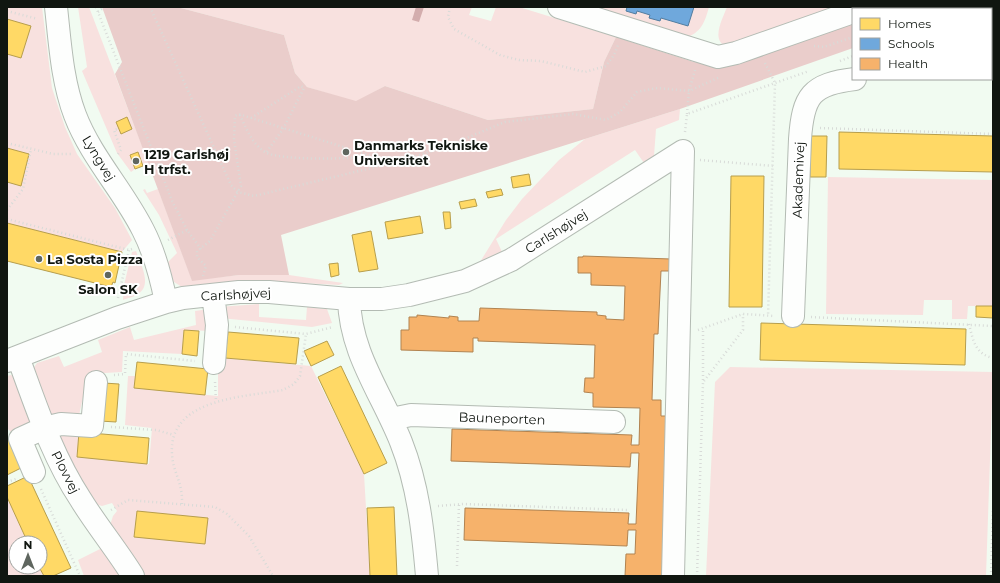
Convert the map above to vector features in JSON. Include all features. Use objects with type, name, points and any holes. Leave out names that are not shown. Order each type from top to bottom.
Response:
[{"type":"street","points":[[559,7],[701,53],[718,57],[736,53],[852,12]]},
{"type":"street","name":"Lyngvej","points":[[57,15],[64,76],[75,115],[92,150],[136,216],[151,246],[159,267],[166,302]]},
{"type":"street","name":"Akademivej","points":[[793,316],[801,128],[803,112],[808,98],[831,82],[852,79]]},
{"type":"street","points":[[672,576],[683,155]]},
{"type":"street","name":"Carlshøjvej","points":[[12,359],[117,318],[166,302],[207,295],[269,292],[349,300],[382,299],[409,295],[465,280],[511,260],[683,155]]},
{"type":"street","points":[[207,295],[217,325],[214,363]]},
{"type":"street","points":[[349,300],[351,324],[358,350],[391,419],[409,463],[419,507],[427,576]]},
{"type":"street","name":"Plovvej","points":[[12,359],[60,463],[80,500],[133,576]]},
{"type":"street","points":[[34,472],[20,439],[44,428],[61,424],[92,426],[96,382]]},
{"type":"street","name":"Bauneporten","points":[[391,419],[411,415],[614,422]]},
{"type":"path","points":[[96,7],[174,203],[187,230],[201,249]]},
{"type":"path","points":[[98,12],[104,7]]},
{"type":"path","points":[[150,7],[231,185],[238,192],[254,196],[397,162],[445,147],[505,122],[573,114],[606,120],[620,112],[637,92],[657,88],[689,90],[723,76]]},
{"type":"path","points":[[450,7],[448,17],[454,29],[500,54],[519,60],[541,61],[585,72],[606,66],[614,55],[626,28]]},
{"type":"path","points":[[7,11],[57,15]]},
{"type":"path","points":[[811,46],[824,47],[852,37]]},
{"type":"path","points":[[701,53],[689,90],[688,114],[683,155],[774,166]]},
{"type":"path","points":[[839,61],[852,56]]},
{"type":"path","points":[[764,60],[776,82],[768,316]]},
{"type":"path","points":[[688,114],[811,70]]},
{"type":"path","points":[[250,118],[301,86],[304,88],[283,129],[266,153]]},
{"type":"path","points":[[207,295],[199,284],[204,275],[206,266],[197,257],[198,251],[210,242],[238,192],[241,181],[234,140],[233,120],[235,116],[239,114]]},
{"type":"path","points":[[239,114],[283,129],[397,162]]},
{"type":"path","points":[[239,114],[252,141],[266,153],[302,158],[359,158],[372,156]]},
{"type":"path","points":[[801,128],[993,134]]},
{"type":"path","points":[[7,143],[53,154],[77,154],[92,150]]},
{"type":"path","points":[[7,210],[23,189],[31,149]]},
{"type":"path","points":[[7,219],[129,250],[151,246],[172,239],[187,230]]},
{"type":"path","points":[[115,302],[118,298],[129,250]]},
{"type":"path","points":[[679,337],[743,314],[993,326]]},
{"type":"path","points":[[703,382],[743,330],[743,314]]},
{"type":"path","points":[[217,325],[306,334],[351,324]]},
{"type":"path","points":[[969,324],[976,348],[981,354],[993,358]]},
{"type":"path","points":[[697,576],[703,382],[703,328]]},
{"type":"path","points":[[182,504],[182,487],[173,464],[172,445],[174,435],[190,414],[208,403],[283,390],[294,384],[300,376],[306,334]]},
{"type":"path","points":[[96,382],[96,377],[125,374],[126,354],[214,363]]},
{"type":"path","points":[[92,426],[156,430],[174,435]]},
{"type":"path","points":[[34,472],[80,576]]},
{"type":"path","points":[[95,520],[128,500],[214,507],[227,514],[256,545],[273,576]]},
{"type":"path","points":[[419,507],[459,504],[628,510]]},
{"type":"path","points":[[457,566],[459,504]]},
{"type":"path","points":[[991,576],[993,508]]},
{"type":"shaded area","points":[[7,7],[42,7],[52,88],[65,127],[77,154],[115,208],[132,240],[122,252],[7,223]]},
{"type":"shaded area","points":[[78,7],[89,7],[149,164],[143,166],[138,152],[130,155],[135,169],[131,172],[117,153],[82,71],[87,67]]},
{"type":"shaded area","name":"Danmarks Tekniske Universitet","points":[[102,7],[177,7],[284,35],[295,73],[307,87],[356,101],[385,86],[488,120],[593,109],[604,62],[616,37],[694,62],[711,64],[852,19],[852,48],[680,109],[281,235],[289,275],[239,275],[192,281],[115,74],[122,62]]},
{"type":"shaded area","points":[[177,7],[472,7],[469,15],[491,21],[496,7],[519,7],[616,37],[604,62],[593,109],[488,120],[385,86],[356,102],[307,87],[295,73],[284,35]]},
{"type":"shaded area","points":[[416,7],[424,7],[419,22],[412,20]]},
{"type":"shaded area","points":[[577,7],[625,7],[626,11],[636,13],[637,11],[688,26],[694,7],[709,7],[706,17],[699,30],[685,38]]},
{"type":"shaded area","points":[[727,7],[840,7],[725,46],[721,43],[718,33]]},
{"type":"shaded area","points":[[680,109],[679,120],[656,129],[654,156],[644,163],[635,150],[496,239],[503,254],[480,262],[506,220],[522,199],[559,160],[585,139]]},
{"type":"shaded area","points":[[828,177],[993,180],[993,306],[968,306],[967,319],[952,319],[952,300],[924,300],[923,315],[826,314]]},
{"type":"shaded area","points":[[145,189],[147,193],[158,189],[192,280],[239,275],[289,275],[343,283],[339,285],[262,281],[182,287],[174,282],[166,264],[177,253],[159,215],[143,190]]},
{"type":"shaded area","points":[[136,251],[144,274],[145,285],[138,294],[123,300],[124,285],[132,252]]},
{"type":"shaded area","points":[[259,304],[259,317],[306,320],[307,307],[327,309],[332,323],[312,327],[220,318],[218,307]]},
{"type":"shaded area","points":[[209,309],[211,331],[184,330],[182,354],[123,351],[122,372],[88,374],[78,420],[50,417],[32,370],[37,363],[59,356],[64,367],[102,352],[98,340],[130,327],[134,340],[196,325],[195,311]]},
{"type":"shaded area","points":[[225,358],[311,366],[364,474],[370,576],[141,576],[110,525],[113,516],[117,511],[112,503],[102,506],[92,503],[57,433],[80,429],[77,457],[149,464],[152,428],[125,425],[128,376],[135,376],[135,388],[218,396],[218,367]]},
{"type":"shaded area","points":[[730,367],[993,372],[986,576],[706,576],[715,382]]},
{"type":"shaded area","points":[[7,376],[14,376],[35,422],[15,436],[7,428]]},
{"type":"shaded area","points":[[7,497],[24,535],[8,535],[8,575],[44,576],[7,576]]},
{"type":"shaded area","points":[[106,546],[125,576],[84,576],[78,560]]},
{"type":"building: Homes","points":[[7,19],[31,26],[21,58],[7,54]]},
{"type":"building: Homes","points":[[127,117],[132,129],[121,134],[116,122]]},
{"type":"building: Homes","points":[[839,132],[993,136],[993,172],[839,169]]},
{"type":"building: Homes","points":[[811,136],[827,136],[826,177],[810,177]]},
{"type":"building: Homes","points":[[7,148],[29,154],[21,186],[7,182]]},
{"type":"building: Homes","name":"1219 Carlshøj H trfst.","points":[[138,152],[143,166],[135,169],[130,155]]},
{"type":"building: Homes","points":[[529,174],[531,185],[513,188],[511,177]]},
{"type":"building: Homes","points":[[731,176],[764,176],[762,307],[729,307]]},
{"type":"building: Homes","points":[[501,189],[503,195],[488,198],[486,192]]},
{"type":"building: Homes","points":[[475,199],[477,206],[461,209],[459,202]]},
{"type":"building: Homes","points":[[443,212],[450,212],[451,228],[445,229]]},
{"type":"building: Homes","points":[[420,216],[423,233],[388,239],[385,222]]},
{"type":"building: Homes","points":[[7,223],[122,252],[115,283],[113,282],[111,287],[7,261]]},
{"type":"building: Homes","points":[[371,231],[378,269],[359,272],[352,235]]},
{"type":"building: Homes","points":[[338,263],[339,275],[331,277],[329,264]]},
{"type":"building: Homes","points":[[976,306],[993,306],[993,318],[976,317]]},
{"type":"building: Homes","points":[[761,323],[966,329],[965,365],[760,360]]},
{"type":"building: Homes","points":[[184,330],[199,331],[197,356],[182,354]]},
{"type":"building: Homes","points":[[228,332],[299,338],[296,364],[225,358]]},
{"type":"building: Homes","points":[[327,341],[334,355],[311,366],[304,351]]},
{"type":"building: Homes","points":[[137,362],[208,369],[205,395],[134,388]]},
{"type":"building: Homes","points":[[341,366],[387,463],[364,474],[318,377]]},
{"type":"building: Homes","points":[[104,383],[119,384],[116,422],[100,421]]},
{"type":"building: Homes","points":[[79,432],[149,438],[147,464],[77,457]]},
{"type":"building: Homes","points":[[9,439],[23,467],[7,475],[7,440]]},
{"type":"building: Homes","points":[[28,476],[71,568],[53,576],[44,576],[48,575],[48,535],[24,535],[7,497],[7,486]]},
{"type":"building: Homes","points":[[394,507],[397,576],[370,576],[367,508]]},
{"type":"building: Homes","points":[[137,511],[208,518],[205,544],[134,537]]},
{"type":"building: Schools","points":[[627,7],[694,7],[688,26],[661,18],[660,21],[649,18],[650,15],[637,11],[636,14],[626,11]]},
{"type":"building: Health","points":[[578,257],[671,259],[671,271],[661,271],[658,334],[654,334],[652,400],[661,400],[661,416],[670,416],[667,576],[625,576],[626,554],[635,554],[636,530],[628,530],[627,546],[464,540],[465,508],[629,513],[628,524],[636,524],[639,453],[631,453],[630,467],[451,461],[452,429],[632,435],[631,445],[639,445],[640,408],[593,407],[593,393],[584,392],[585,378],[594,378],[595,345],[478,341],[478,338],[473,338],[473,352],[401,350],[401,330],[409,330],[409,317],[417,317],[417,315],[449,318],[449,316],[458,317],[458,321],[479,321],[480,308],[597,312],[597,315],[606,316],[606,319],[624,320],[625,286],[591,285],[591,273],[578,273]]},
{"type":"place","name":"Danmarks Tekniske Universitet","points":[[346,152]]},
{"type":"place","name":"1219 Carlshøj H trfst.","points":[[136,161]]},
{"type":"place","name":"La Sosta Pizza","points":[[39,259]]},
{"type":"place","name":"Salon SK","points":[[108,275]]}]
